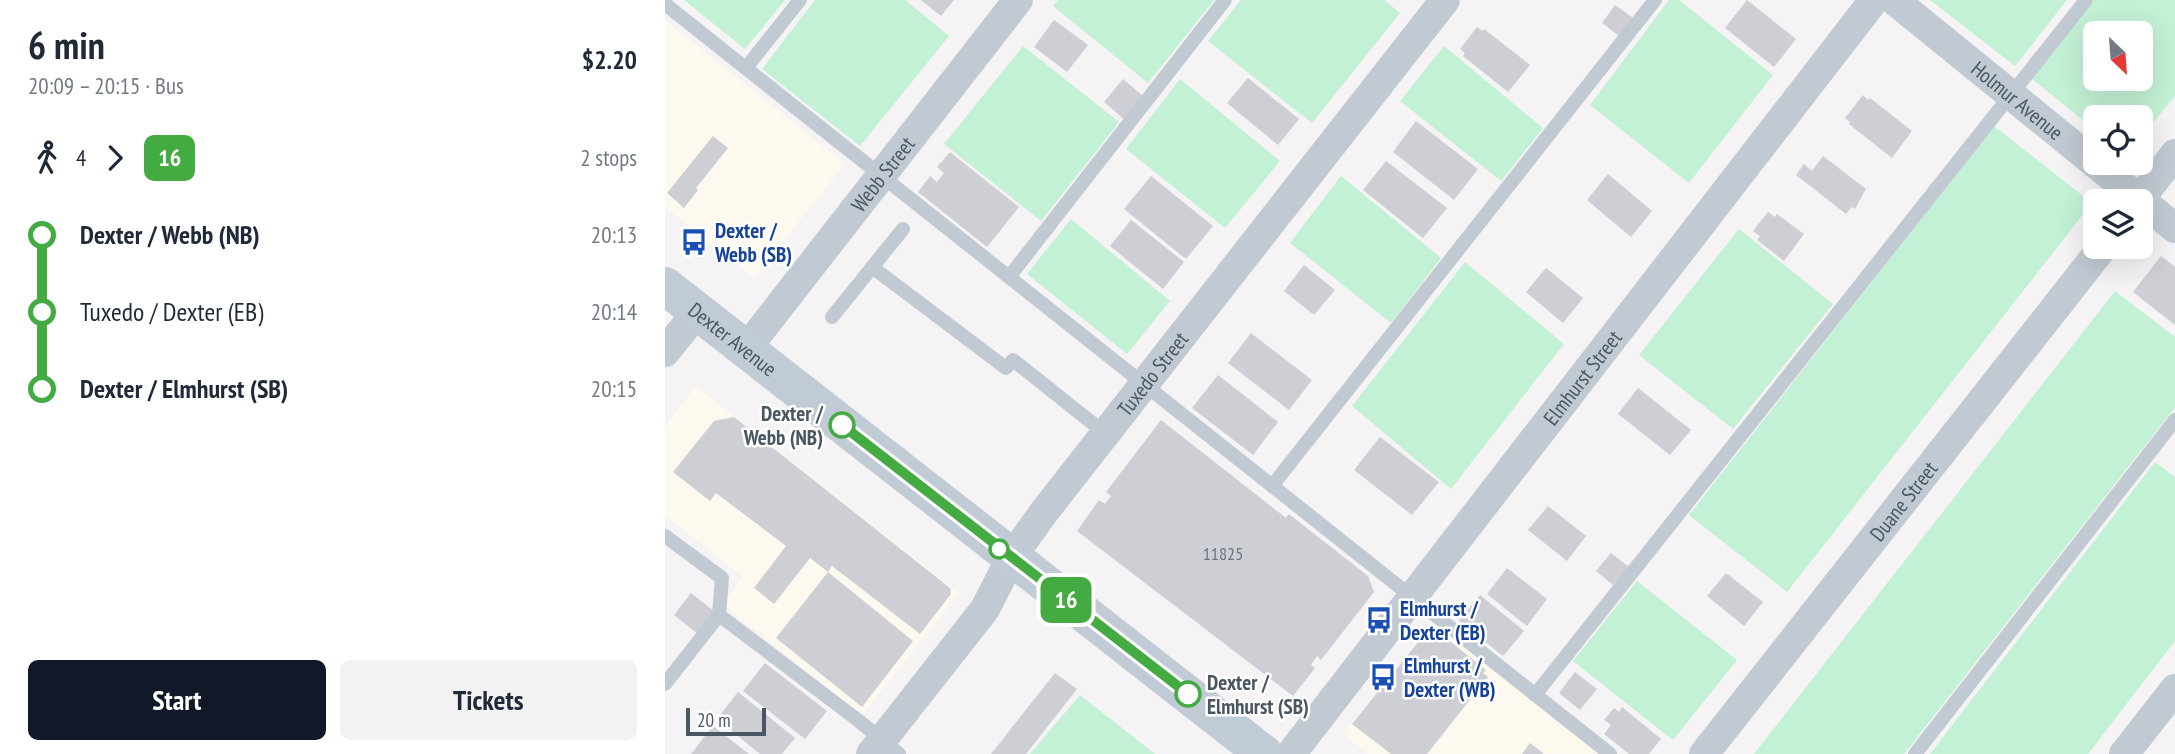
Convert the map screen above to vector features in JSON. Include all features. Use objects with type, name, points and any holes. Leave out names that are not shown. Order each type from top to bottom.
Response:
[{"type":"street","name":"Webb Street","points":[[746,349],[1018,0]]},
{"type":"street","name":"Tuxedo Street","points":[[884,750],[985,609],[1011,558],[1044,512],[1445,0]]},
{"type":"street","name":"Elmhurst Street","points":[[1291,754],[1874,0]]},
{"type":"street","name":"Holmur Avenue","points":[[1894,0],[2125,189]]},
{"type":"street","points":[[2148,189],[2175,154]]},
{"type":"street","name":"Holmur Avenue","points":[[2153,212],[2175,228]]},
{"type":"street","name":"Duane Street","points":[[1704,754],[2093,259]]},
{"type":"street","name":"Dexter Avenue","points":[[665,286],[1264,754]]},
{"type":"street","points":[[665,352],[698,311]]},
{"type":"street","points":[[2124,754],[2175,689]]},
{"type":"lane","points":[[746,68],[800,0]]},
{"type":"lane","points":[[1009,277],[1225,0]]},
{"type":"lane","points":[[1272,486],[1655,0]]},
{"type":"lane","points":[[1535,695],[2086,0]]},
{"type":"lane","points":[[665,4],[1610,754]]},
{"type":"lane","points":[[832,317],[903,229]]},
{"type":"lane","points":[[872,267],[1006,368],[1013,360],[1106,434]]},
{"type":"lane","points":[[1915,754],[2175,420]]},
{"type":"lane","points":[[665,536],[722,578],[719,615],[665,684]]},
{"type":"lane","points":[[719,615],[859,721],[884,750]]},
{"type":"shaded area","points":[[665,20],[845,164],[754,278],[665,207]]},
{"type":"shaded area","points":[[696,386],[959,593],[862,715],[722,604],[743,577],[665,515],[665,426]]},
{"type":"shaded area","points":[[1433,621],[1600,754],[1368,754],[1343,734]]},
{"type":"green space","points":[[684,0],[785,0],[745,49]]},
{"type":"green space","points":[[815,0],[905,0],[949,36],[860,146],[762,69]]},
{"type":"green space","points":[[1058,0],[1214,0],[1148,83],[1053,6]]},
{"type":"green space","points":[[1241,0],[1384,0],[1400,13],[1312,123],[1208,41]]},
{"type":"green space","points":[[1669,0],[1679,0],[1773,75],[1689,183],[1590,105]]},
{"type":"green space","points":[[1930,0],[2067,0],[2015,66]]},
{"type":"green space","points":[[2094,0],[2175,0],[2175,96],[2153,123],[2153,105],[2083,105],[2083,120],[2031,78]]},
{"type":"green space","points":[[1023,46],[1119,122],[1041,221],[944,144]]},
{"type":"green space","points":[[1444,46],[1543,128],[1501,181],[1400,101]]},
{"type":"green space","points":[[1180,79],[1280,161],[1225,228],[1126,149]]},
{"type":"green space","points":[[1994,126],[2083,196],[2083,214],[1787,592],[1689,515]]},
{"type":"green space","points":[[1341,176],[1441,258],[1391,323],[1290,243]]},
{"type":"green space","points":[[1071,219],[1170,301],[1127,354],[1027,274]]},
{"type":"green space","points":[[1739,229],[1833,304],[1733,429],[1639,355]]},
{"type":"green space","points":[[1465,262],[1564,344],[1451,489],[1352,406]]},
{"type":"green space","points":[[2115,291],[2175,337],[2175,407],[1904,754],[1754,754]]},
{"type":"green space","points":[[2155,462],[2175,477],[2175,641],[2088,754],[1930,754]]},
{"type":"green space","points":[[1637,581],[1737,660],[1673,740],[1573,661]]},
{"type":"green space","points":[[1080,695],[1155,754],[1030,754]]},
{"type":"building","points":[[921,0],[954,0],[941,16]]},
{"type":"building","points":[[1747,0],[1796,39],[1774,67],[1725,28]]},
{"type":"building","points":[[1615,5],[1633,18],[1619,36],[1602,23]]},
{"type":"building","points":[[1054,20],[1088,45],[1067,72],[1034,47]]},
{"type":"building","points":[[1477,27],[1483,31],[1484,29],[1530,65],[1508,92],[1463,56],[1465,53],[1460,49]]},
{"type":"building","points":[[1248,78],[1299,119],[1278,145],[1227,103]]},
{"type":"building","points":[[1123,79],[1144,97],[1125,120],[1104,102]]},
{"type":"building","points":[[1863,95],[1912,131],[1892,158],[1845,118]]},
{"type":"building","points":[[1416,121],[1478,169],[1454,200],[1393,152]]},
{"type":"building","points":[[713,136],[728,148],[696,188],[698,190],[684,208],[667,193]]},
{"type":"building","points":[[950,152],[1019,207],[987,247],[918,192],[930,176],[937,182],[944,173],[937,167]]},
{"type":"building","points":[[1823,156],[1866,189],[1855,209],[1852,207],[1846,214],[1796,175],[1804,164],[1812,171]]},
{"type":"building","points":[[1386,161],[1447,208],[1423,238],[1363,190]]},
{"type":"building","points":[[1608,174],[1652,211],[1631,237],[1587,200]]},
{"type":"building","points":[[1151,176],[1213,226],[1186,259],[1124,209]]},
{"type":"building","points":[[1768,212],[1775,217],[1777,214],[1804,234],[1784,261],[1757,240],[1760,236],[1753,231]]},
{"type":"building","points":[[1131,220],[1184,262],[1163,289],[1110,246]]},
{"type":"building","points":[[2161,256],[2175,267],[2175,325],[2133,292]]},
{"type":"building","points":[[1304,265],[1335,290],[1314,315],[1284,291]]},
{"type":"building","points":[[1546,268],[1583,298],[1563,323],[1526,292]]},
{"type":"building","points":[[1251,333],[1312,380],[1289,410],[1228,363]]},
{"type":"building","points":[[1218,375],[1278,422],[1253,455],[1192,408]]},
{"type":"building","points":[[1638,388],[1691,430],[1670,455],[1618,414]]},
{"type":"building","points":[[734,417],[950,588],[951,594],[920,634],[832,566],[828,572],[810,558],[774,604],[754,588],[786,546],[716,493],[710,501],[673,472],[714,421]]},
{"type":"building","points":[[1161,420],[1286,518],[1289,514],[1368,576],[1374,592],[1321,660],[1317,656],[1311,665],[1315,668],[1293,696],[1077,531],[1099,500],[1105,504],[1111,496],[1106,492]]},
{"type":"building","points":[[1380,437],[1439,482],[1412,515],[1354,470]]},
{"type":"building","points":[[1548,506],[1586,536],[1567,561],[1528,530]]},
{"type":"building","points":[[1611,553],[1629,567],[1613,585],[1596,571]]},
{"type":"building","points":[[1507,568],[1547,599],[1527,626],[1487,594]]},
{"type":"building","points":[[828,572],[913,641],[862,707],[776,638]]},
{"type":"building","points":[[1726,573],[1763,602],[1744,626],[1707,596]]},
{"type":"building","points":[[691,593],[715,612],[698,634],[674,615]]},
{"type":"building","points":[[1480,595],[1524,631],[1503,656],[1459,621]]},
{"type":"building","points":[[1431,626],[1486,670],[1483,673],[1488,677],[1427,754],[1391,754],[1352,724]]},
{"type":"building","points":[[765,663],[827,711],[805,739],[743,691]]},
{"type":"building","points":[[1575,672],[1597,689],[1580,710],[1559,693]]},
{"type":"building","points":[[1055,673],[1077,689],[1026,754],[991,754]]},
{"type":"building","points":[[738,692],[795,738],[782,754],[760,754],[717,719]]},
{"type":"building","points":[[1622,707],[1661,739],[1649,754],[1629,754],[1604,734],[1611,725],[1604,720],[1614,708],[1619,712]]},
{"type":"building","points":[[713,726],[749,754],[691,754]]},
{"type":"building","points":[[1530,743],[1544,754],[1522,754]]},
{"type":"bus line","name":"16","points":[[842,425],[1188,694]]},
{"type":"place","name":"Dexter / Webb (SB)","points":[[694,242]]},
{"type":"place","name":"Dexter / Webb (NB)","points":[[842,425]]},
{"type":"place","name":"Elmhurst / Dexter (EB)","points":[[1379,620]]},
{"type":"place","name":"Elmhurst / Dexter (WB)","points":[[1383,677]]},
{"type":"place","name":"Dexter / Elmhurst (SB)","points":[[1188,694]]}]
